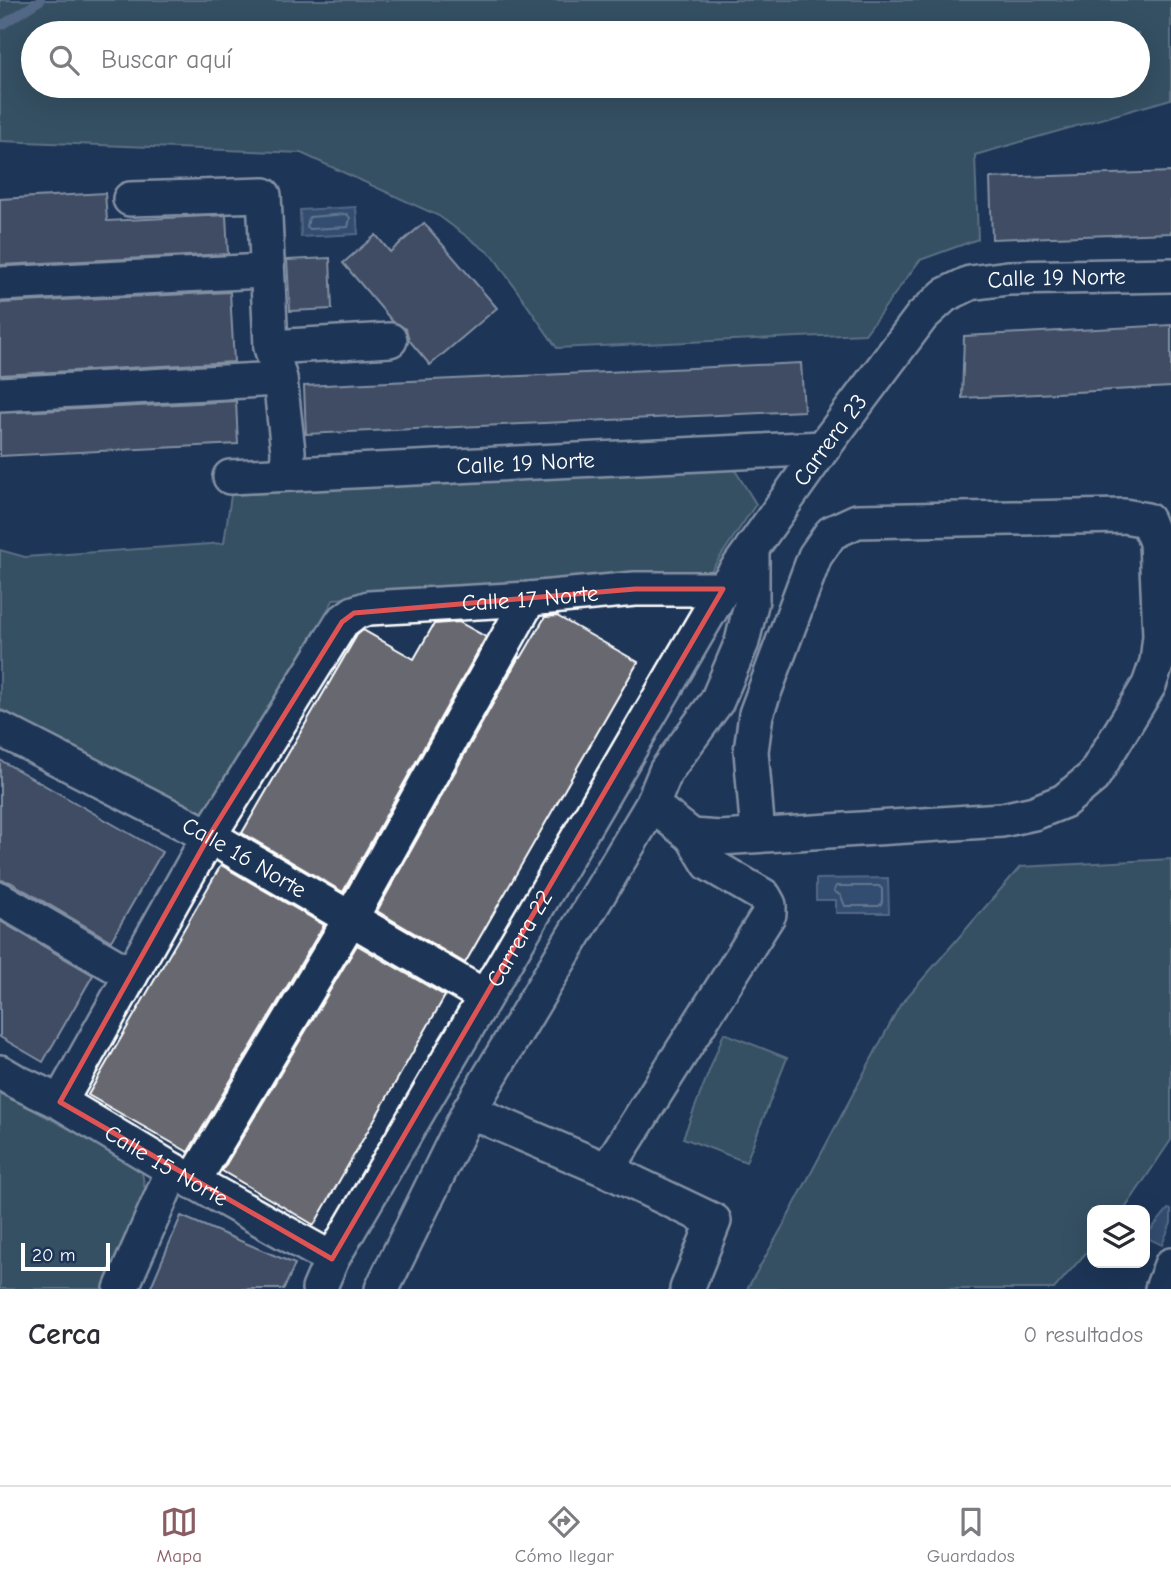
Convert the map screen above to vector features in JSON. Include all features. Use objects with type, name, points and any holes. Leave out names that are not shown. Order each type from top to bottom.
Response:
[{"type":"street","points":[[130,199],[264,195],[271,347],[280,379],[288,451],[287,474]]},
{"type":"street","points":[[0,284],[266,271]]},
{"type":"street","name":"Calle 19 Norte","points":[[945,295],[970,284],[1008,278],[1171,275]]},
{"type":"street","name":"Carrera 23","points":[[723,589],[823,448],[922,316],[945,295]]},
{"type":"street","points":[[271,347],[390,340]]},
{"type":"street","points":[[0,394],[280,379]]},
{"type":"street","name":"Calle 19 Norte","points":[[230,477],[823,448]]},
{"type":"street","points":[[692,836],[720,838],[1002,820],[1034,813],[1064,801],[1093,777],[1149,685],[1157,662],[1160,636],[1156,542],[1146,520],[1124,516],[857,521],[831,533],[815,556],[756,714],[751,751],[758,835]]},
{"type":"street","points":[[382,1289],[469,1111],[652,805],[666,771],[717,701],[742,642],[752,600],[752,548]]},
{"type":"street","name":"Calle 17 Norte","points":[[209,836],[342,622],[354,613],[369,608],[529,599],[635,589],[723,589]]},
{"type":"street","name":"Carrera 22","points":[[319,1289],[332,1259],[723,589]]},
{"type":"street","points":[[121,1289],[183,1176],[351,918],[529,599]]},
{"type":"street","name":"Calle 16 Norte","points":[[0,729],[209,836],[484,996]]},
{"type":"street","points":[[607,1170],[769,914],[769,905],[764,896],[709,864],[692,836],[652,805]]},
{"type":"street","points":[[61,1102],[209,836]]},
{"type":"street","points":[[0,900],[131,975]]},
{"type":"street","name":"Calle 15 Norte","points":[[0,1072],[61,1102],[183,1176],[332,1259]]},
{"type":"street","points":[[469,1111],[607,1170],[714,1222],[687,1289]]},
{"type":"street","points":[[1162,1289],[1171,1265]]},
{"type":"highlighted area","points":[[635,589],[723,589],[332,1259],[60,1102],[209,836],[342,622],[354,613]]},
{"type":"green space","points":[[0,0],[1171,0],[1171,99],[975,155],[978,239],[920,260],[865,334],[557,348],[493,256],[439,216],[301,153],[0,141]]},
{"type":"green space","points":[[733,467],[756,504],[710,572],[334,599],[205,817],[190,819],[0,709],[0,550],[25,557],[224,543],[231,495]]},
{"type":"green space","points":[[1171,859],[1171,1140],[1127,1205],[1087,1205],[1087,1252],[1054,1289],[747,1289],[900,1005],[1020,867]]},
{"type":"green space","points":[[724,1033],[787,1058],[746,1162],[683,1138]]},
{"type":"green space","points":[[0,1092],[141,1167],[146,1195],[106,1289],[0,1289]]},
{"type":"water","points":[[356,207],[358,234],[301,237],[300,210]]},
{"type":"water","points":[[888,878],[889,913],[836,913],[836,900],[816,900],[816,879]]},
{"type":"water","points":[[1168,1209],[1171,1210],[1171,1223],[1162,1245],[1150,1239],[1150,1231]]},
{"type":"building","points":[[1171,172],[1171,233],[992,239],[990,178]]},
{"type":"building","points":[[105,193],[107,221],[226,215],[228,254],[0,265],[0,199]]},
{"type":"building","points":[[424,223],[497,308],[430,365],[409,340],[406,329],[393,322],[343,263],[376,235],[390,252]]},
{"type":"building","points":[[330,258],[332,309],[290,311],[287,260]]},
{"type":"building","points":[[230,292],[234,362],[0,375],[0,303]]},
{"type":"building","points":[[1171,325],[1171,387],[962,398],[964,336]]},
{"type":"building","points":[[801,363],[804,411],[306,434],[304,386]]},
{"type":"building","points":[[236,401],[238,444],[0,456],[0,413]]},
{"type":"building","points":[[557,616],[638,662],[465,963],[377,911],[519,657],[521,658],[545,617]]},
{"type":"building","points":[[459,622],[486,637],[343,892],[242,833],[357,635],[363,630],[414,659],[434,624]]},
{"type":"building","points":[[0,760],[162,852],[111,941],[10,882],[0,880]]},
{"type":"building","points":[[221,865],[324,925],[188,1152],[88,1095]]},
{"type":"building","points":[[0,921],[93,975],[43,1062],[0,1037]]},
{"type":"building","points":[[357,945],[445,996],[314,1225],[222,1171]]},
{"type":"building","points":[[181,1216],[295,1264],[284,1289],[150,1289]]},
{"type":"waterway","points":[[0,26],[41,0]]}]
